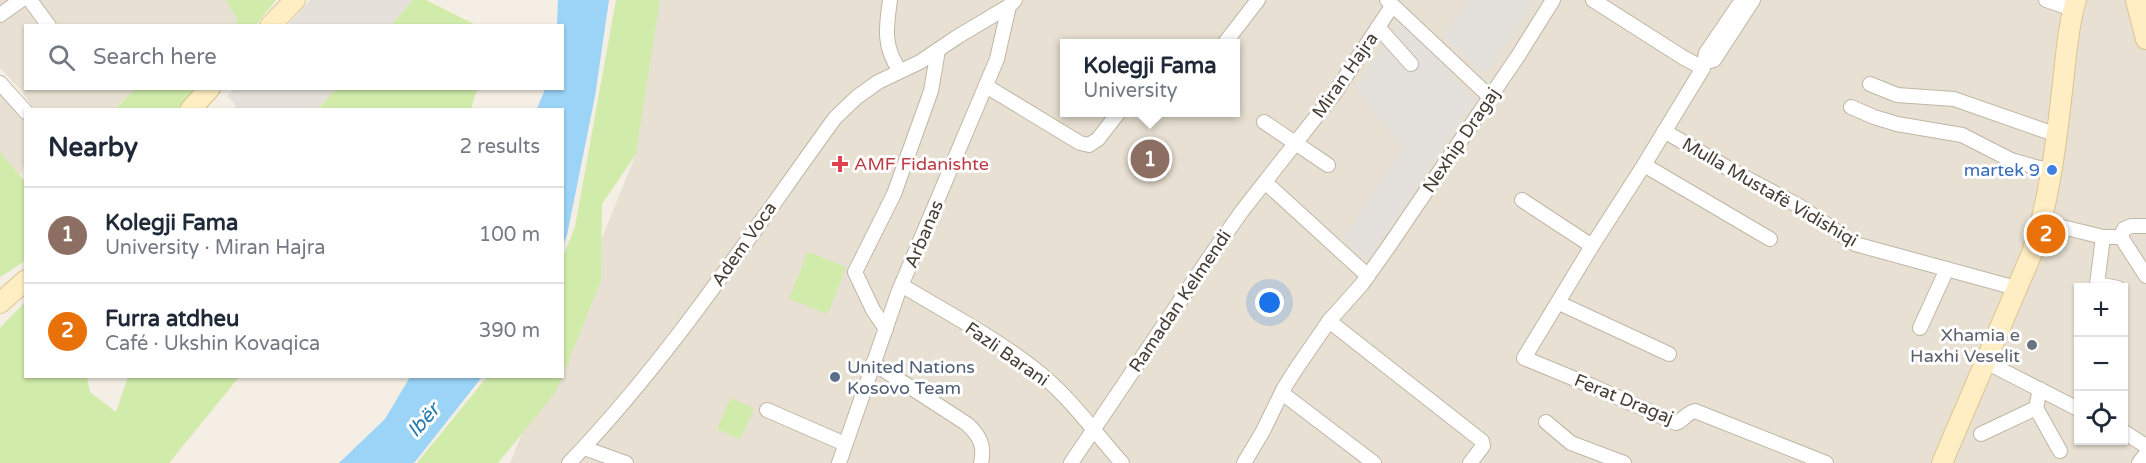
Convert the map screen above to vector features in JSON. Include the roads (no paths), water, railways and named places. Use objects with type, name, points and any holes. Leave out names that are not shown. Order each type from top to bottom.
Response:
[{"type":"street","points":[[0,15],[21,0]]},
{"type":"street","points":[[30,0],[48,24]]},
{"type":"street","points":[[272,24],[295,0]]},
{"type":"street","points":[[890,0],[887,44],[900,71]]},
{"type":"street","points":[[1228,39],[1258,0]]},
{"type":"street","points":[[1593,0],[1684,58],[1704,65],[1714,60],[1753,0]]},
{"type":"street","points":[[1704,65],[1706,53],[1742,0]]},
{"type":"street","points":[[1946,461],[1984,361],[2032,253],[2042,222],[2052,170],[2069,35],[2076,3],[2046,0]]},
{"type":"street","name":"Nexhip Dragaj","points":[[1248,461],[1282,393],[1329,321],[1368,276],[1490,98],[1551,1]]},
{"type":"street","points":[[2136,2],[2146,39]]},
{"type":"street","name":"Adem Voca","points":[[569,463],[646,378],[717,284],[836,118],[856,97],[878,82],[920,62],[1012,3]]},
{"type":"street","name":"Arbanas","points":[[839,463],[886,329],[997,59],[1012,3]]},
{"type":"street","name":"Miran Hajra","points":[[1297,144],[1334,94],[1378,27],[1389,3],[1490,98]]},
{"type":"street","points":[[1378,27],[1411,64]]},
{"type":"street","points":[[886,329],[873,310],[855,272],[894,194],[931,91],[938,50]]},
{"type":"street","name":"Ferat Dragaj","points":[[1704,65],[1524,358],[1677,423],[1682,421],[1686,414],[1695,411],[1826,463]]},
{"type":"street","points":[[0,83],[24,110]]},
{"type":"street","points":[[1870,84],[1897,95],[1954,99],[2057,135]]},
{"type":"street","points":[[986,86],[1080,143],[1089,145],[1098,139],[1115,117]]},
{"type":"street","points":[[192,108],[208,90]]},
{"type":"street","points":[[1851,106],[1874,117],[1897,124],[1962,135],[2012,160],[2052,170]]},
{"type":"street","points":[[1264,122],[1328,165]]},
{"type":"street","name":"Mulla Mustafë Vidishiqi","points":[[1664,131],[1794,203],[1855,244],[2016,288]]},
{"type":"street","name":"Ramadan Kelmendi","points":[[1071,463],[1242,211],[1297,144]]},
{"type":"street","points":[[1644,165],[1770,239]]},
{"type":"street","points":[[1266,183],[1368,276]]},
{"type":"street","points":[[1522,200],[1592,246]]},
{"type":"street","points":[[2042,222],[2103,237],[2121,237]]},
{"type":"street","points":[[2121,237],[2128,226],[2146,226]]},
{"type":"street","points":[[2097,283],[2103,237]]},
{"type":"street","points":[[2121,237],[2146,276]]},
{"type":"street","points":[[1920,328],[1947,269]]},
{"type":"street","points":[[0,303],[24,282]]},
{"type":"street","name":"Fazli Barani","points":[[903,286],[996,342],[1042,375],[1094,428],[1122,463]]},
{"type":"street","points":[[1559,303],[1669,354]]},
{"type":"street","points":[[1329,321],[1482,441],[1483,446],[1470,463]]},
{"type":"street","points":[[1984,361],[2074,406]]},
{"type":"street","points":[[873,363],[976,432],[984,449],[981,463]]},
{"type":"street","points":[[2040,389],[2036,408],[2060,451]]},
{"type":"street","points":[[1282,393],[1374,463]]},
{"type":"street","points":[[1981,434],[2036,408]]},
{"type":"street","points":[[767,410],[845,444]]},
{"type":"street","points":[[1546,422],[1571,443],[1624,463]]},
{"type":"street","points":[[2128,435],[2146,446]]},
{"type":"street","points":[[584,448],[626,463]]},
{"type":"street","points":[[2139,463],[2146,454]]},
{"type":"water","points":[[558,0],[609,0],[595,96],[564,242],[564,108],[537,108],[545,90],[564,90],[564,24],[557,24]]},
{"type":"water","name":"Ibër","points":[[409,378],[481,378],[414,463],[339,463],[385,419]]},
{"type":"place","name":"Kolegji Fama","points":[[1150,159]]},
{"type":"place","name":"AMF Fidanishte","points":[[840,164]]},
{"type":"place","name":"martek 9","points":[[2052,170]]},
{"type":"place","name":"Furra atdheu","points":[[2046,234]]},
{"type":"place","name":"Xhamia e Haxhi Veselit","points":[[2032,345]]},
{"type":"place","name":"United Nations Kosovo Team","points":[[835,377]]}]
